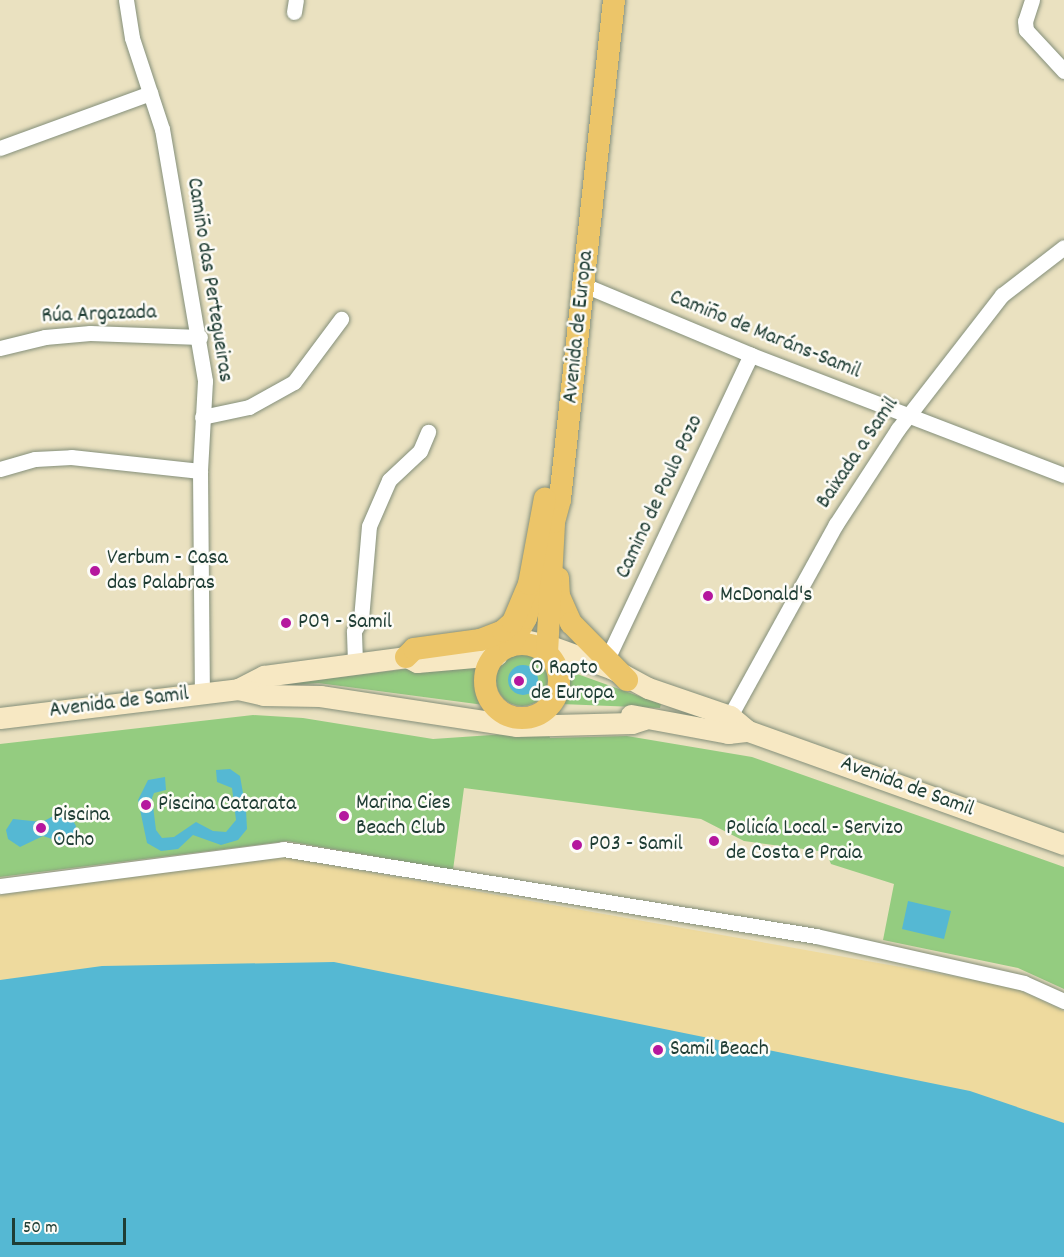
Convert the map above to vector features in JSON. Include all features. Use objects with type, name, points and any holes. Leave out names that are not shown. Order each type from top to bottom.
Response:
[{"type":"main road","name":"Avenida de Europa","points":[[549,653],[549,569],[553,498],[600,0]]},
{"type":"main road","name":"Avenida de Europa","points":[[507,647],[535,592],[546,523],[553,498],[584,285],[614,0]]},
{"type":"main road","points":[[406,657],[414,649],[480,640],[503,631],[513,622],[529,584],[553,498]]},
{"type":"main road","points":[[553,498],[559,596],[572,623],[608,657],[627,680]]},
{"type":"main road","points":[[525,644],[549,653],[559,676],[557,693],[549,707],[535,716],[520,718],[505,714],[492,703],[486,687],[488,669],[507,647],[525,644]]},
{"type":"main road","name":"Avenida de Samil","points":[[238,689],[264,676],[355,662],[507,647]]},
{"type":"main road","name":"Avenida de Samil","points":[[549,653],[611,668],[627,680],[730,716],[748,731],[1064,844]]},
{"type":"main road","name":"Avenida de Samil","points":[[0,717],[238,689],[263,695],[320,696],[460,716],[472,722],[516,726],[632,723],[644,719]]},
{"type":"main road","name":"Avenida de Samil","points":[[460,716],[473,713],[505,714]]},
{"type":"main road","name":"Avenida de Samil","points":[[535,716],[633,714],[644,719],[689,723],[728,733],[748,731]]},
{"type":"street","name":"Camiño das Pertegueiras","points":[[126,0],[132,38],[162,129],[179,241],[200,337],[205,381],[200,471],[202,692]]},
{"type":"street","points":[[1032,0],[1025,21],[1026,30],[1064,71]]},
{"type":"street","points":[[0,148],[150,93]]},
{"type":"street","name":"Baixada a Samil","points":[[730,716],[836,524],[908,417],[1002,295],[1064,247]]},
{"type":"street","name":"Camiño de Maráns-Samil","points":[[584,285],[908,417],[1064,475]]},
{"type":"street","points":[[202,417],[257,405],[294,382],[341,319]]},
{"type":"street","name":"Rúa Argazada","points":[[0,348],[45,337],[90,333],[200,337]]},
{"type":"street","name":"Camino de Poulo Pozo","points":[[608,657],[752,355]]},
{"type":"street","points":[[355,662],[354,631],[361,619],[369,526],[389,480],[420,451],[428,432]]},
{"type":"street","points":[[0,470],[35,459],[71,457],[200,471]]},
{"type":"street","points":[[0,886],[283,849],[816,936],[1024,983],[1064,1002]]},
{"type":"green space","points":[[522,654],[532,656],[540,662],[546,670],[548,680],[546,690],[540,698],[532,704],[522,706],[512,704],[504,698],[498,690],[496,680],[498,670],[504,662],[512,656]]},
{"type":"green space","points":[[481,660],[476,681],[484,705],[318,683],[248,688]]},
{"type":"green space","points":[[566,670],[661,704],[660,708],[561,704],[567,688]]},
{"type":"green space","points":[[253,715],[303,718],[433,739],[548,731],[550,738],[627,736],[752,757],[1064,867],[1064,989],[1018,968],[883,940],[894,884],[831,864],[826,852],[744,841],[701,819],[464,788],[453,870],[287,841],[0,877],[0,744]]},
{"type":"sand","name":"Samil Beach","points":[[278,856],[1013,987],[1064,1011],[1064,1242],[0,1055],[0,895]]},
{"type":"water","points":[[523,665],[529,666],[537,674],[537,686],[529,694],[523,695],[517,694],[509,686],[508,680],[509,674],[517,666]]},
{"type":"water","name":"Piscina Catarata","points":[[230,769],[240,776],[246,810],[247,829],[238,840],[221,845],[193,835],[178,849],[161,851],[147,843],[138,800],[148,780],[165,777],[166,790],[154,793],[152,798],[156,830],[162,838],[174,837],[196,822],[213,831],[226,832],[236,820],[232,788],[217,782],[216,770]]},
{"type":"water","name":"Piscina Ocho","points":[[61,812],[71,817],[76,826],[74,835],[64,843],[43,836],[20,847],[8,839],[6,830],[13,819],[42,822]]},
{"type":"water","points":[[908,901],[951,911],[944,939],[902,929]]},
{"type":"water","points":[[334,962],[970,1091],[1064,1123],[1064,1257],[0,1257],[0,980],[102,966]]},
{"type":"place","name":"Verbum - Casa das Palabras","points":[[95,571]]},
{"type":"place","name":"McDonald's","points":[[708,596]]},
{"type":"place","name":"P09 - Samil","points":[[286,623]]},
{"type":"place","name":"O Rapto de Europa","points":[[519,681]]},
{"type":"place","name":"Piscina Catarata","points":[[146,805]]},
{"type":"place","name":"Marina Cies Beach Club","points":[[344,816]]},
{"type":"place","name":"Piscina Ocho","points":[[41,828]]},
{"type":"place","name":"Policía Local - Servizo de Costa e Praia","points":[[714,841]]},
{"type":"place","name":"P03 - Samil","points":[[577,845]]},
{"type":"place","name":"Samil Beach","points":[[658,1050]]}]
